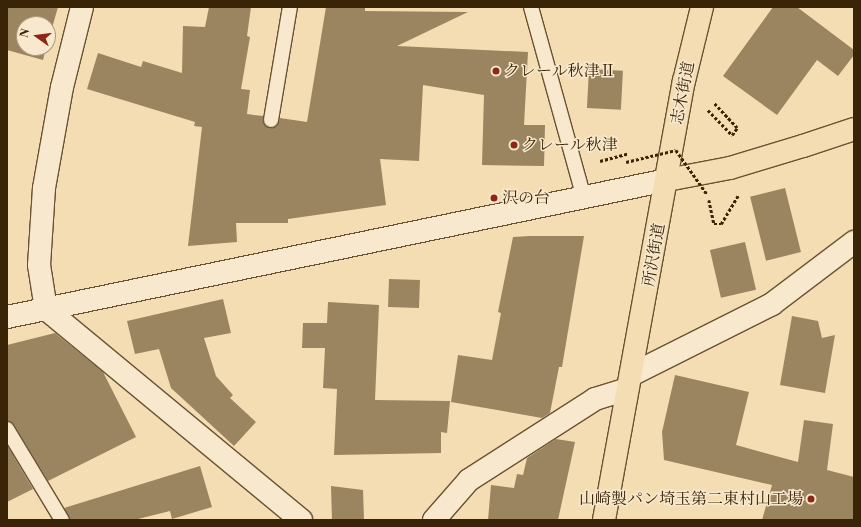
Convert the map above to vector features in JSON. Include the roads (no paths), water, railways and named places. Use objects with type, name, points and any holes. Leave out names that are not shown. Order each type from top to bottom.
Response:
[{"type":"main road","name":"志木街道","points":[[667,180],[684,81],[702,7]]},
{"type":"main road","points":[[667,180],[730,168],[803,146],[854,128]]},
{"type":"main road","name":"所沢街道","points":[[604,520],[667,180]]},
{"type":"street","points":[[82,7],[62,87],[44,188],[39,266],[46,309],[301,520]]},
{"type":"street","points":[[7,317],[667,180]]},
{"type":"street","points":[[434,520],[469,480],[595,400],[772,304],[854,242]]},
{"type":"lane","points":[[271,120],[290,7]]},
{"type":"lane","points":[[531,7],[584,198]]},
{"type":"lane","points":[[7,429],[62,520]]},
{"type":"place","name":"クレール秋津Ⅱ","points":[[496,71]]},
{"type":"place","name":"クレール秋津","points":[[514,145]]},
{"type":"place","name":"沢の台","points":[[494,198]]},
{"type":"place","name":"山崎製パン埼玉第二東村山工場","points":[[811,499]]}]
